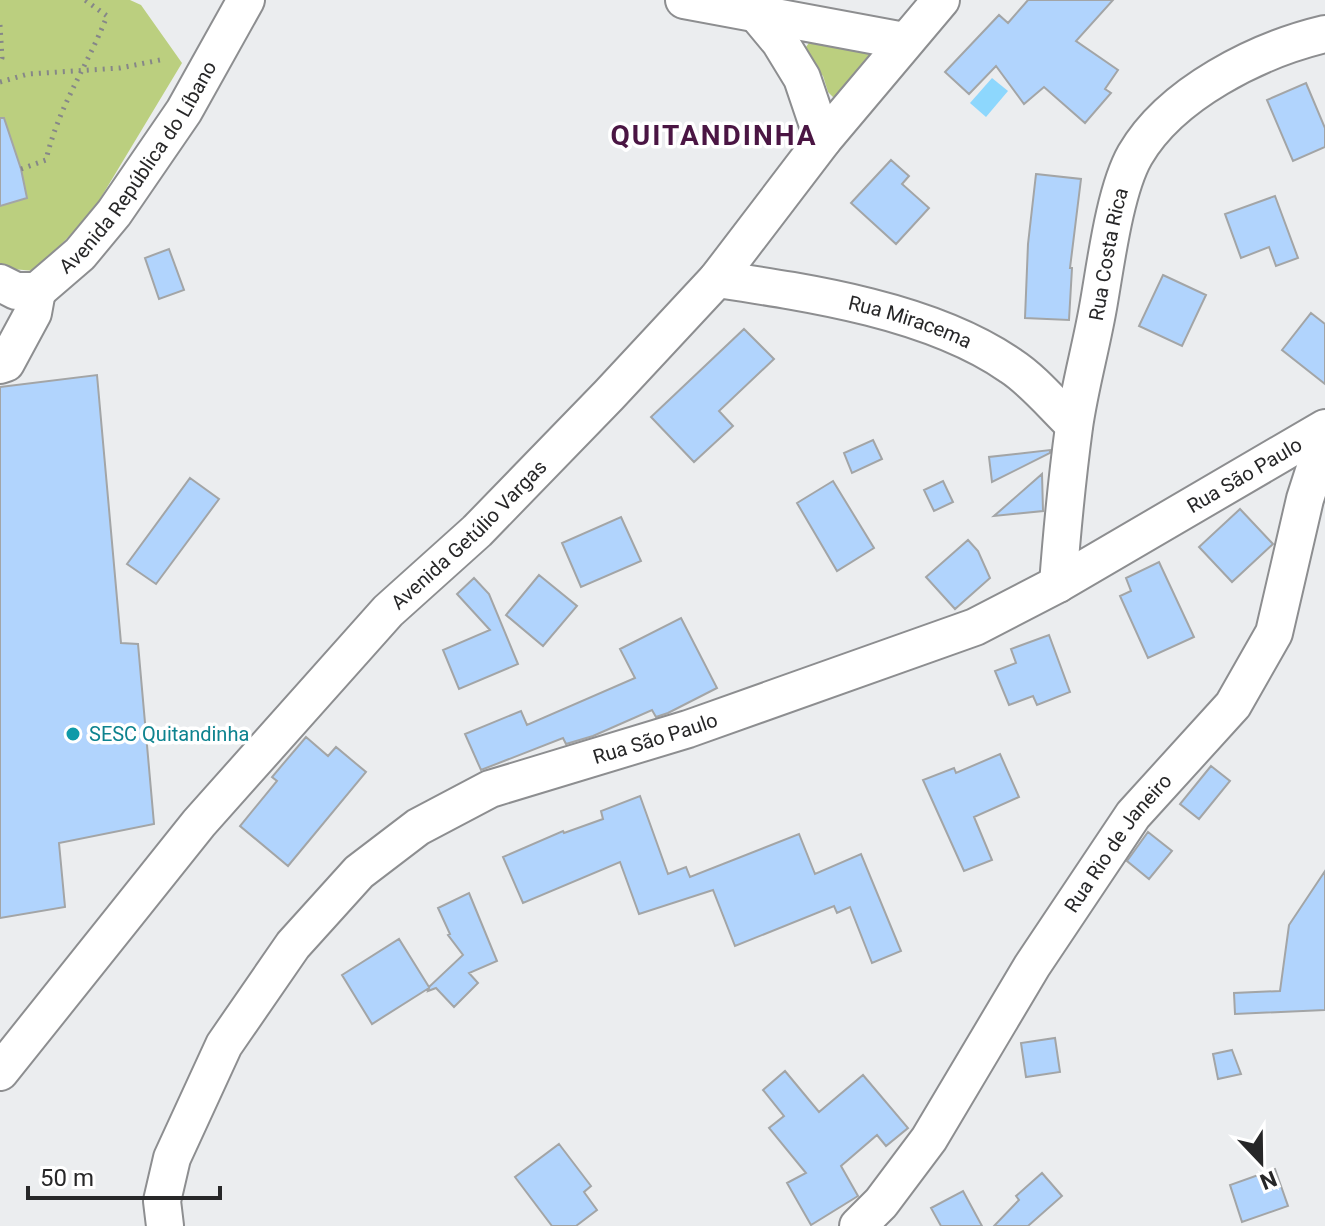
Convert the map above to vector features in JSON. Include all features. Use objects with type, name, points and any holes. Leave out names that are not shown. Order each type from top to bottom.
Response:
[{"type":"street","name":"Avenida República do Líbano","points":[[37,291],[80,254],[114,213],[184,111],[246,0]]},
{"type":"street","points":[[684,0],[904,41]]},
{"type":"street","name":"Avenida Getúlio Vargas","points":[[0,1072],[199,823],[388,611],[477,531],[717,279],[823,140],[941,0]]},
{"type":"street","points":[[755,12],[780,42],[802,78],[823,140]]},
{"type":"street","name":"Rua Costa Rica","points":[[1058,584],[1074,425],[1110,241],[1134,156],[1172,112],[1229,71],[1264,53],[1325,34]]},
{"type":"street","name":"Rua Miracema","points":[[717,279],[815,294],[906,319],[967,341],[1013,367],[1074,425]]},
{"type":"street","points":[[0,283],[16,291],[37,291],[33,313],[6,363],[0,365]]},
{"type":"street","name":"Rua São Paulo","points":[[165,1226],[162,1201],[172,1158],[224,1045],[293,945],[359,872],[418,827],[490,789],[688,729],[975,627],[1058,584],[1325,428]]},
{"type":"street","name":"Rua Rio de Janeiro","points":[[858,1226],[881,1203],[929,1139],[1032,966],[1133,815],[1233,705],[1274,633],[1305,499],[1325,437]]},
{"type":"path","points":[[21,169],[46,160],[60,112],[97,42],[107,16],[85,0]]},
{"type":"path","points":[[0,25],[0,63]]},
{"type":"path","points":[[0,82],[28,74],[120,68],[160,60]]},
{"type":"green space","points":[[0,0],[130,0],[141,5],[182,63],[91,214],[35,271],[12,269],[0,263]]},
{"type":"green space","points":[[811,40],[869,52],[870,62],[842,94],[834,98],[828,92],[823,76],[806,57],[806,47]]},
{"type":"water","points":[[992,78],[1008,91],[986,117],[970,103]]},
{"type":"building","points":[[1028,0],[1113,0],[1076,41],[1118,70],[1105,89],[1111,93],[1085,123],[1044,87],[1024,104],[996,66],[969,94],[945,72],[999,15],[1008,23]]},
{"type":"building","points":[[1306,83],[1325,128],[1325,147],[1293,161],[1267,100]]},
{"type":"building","points":[[0,118],[4,118],[27,198],[0,206]]},
{"type":"building","points":[[891,160],[909,176],[902,184],[929,208],[896,244],[851,203]]},
{"type":"building","points":[[1036,174],[1081,179],[1070,268],[1069,320],[1025,318],[1028,244]]},
{"type":"building","points":[[1275,196],[1298,258],[1276,266],[1269,247],[1241,258],[1225,214]]},
{"type":"building","points":[[169,249],[184,290],[159,299],[145,258]]},
{"type":"building","points":[[1163,275],[1206,295],[1182,346],[1139,326]]},
{"type":"building","points":[[1311,313],[1325,324],[1325,384],[1282,350]]},
{"type":"building","points":[[744,329],[774,359],[719,411],[733,426],[694,462],[651,417]]},
{"type":"building","name":"SESC Quitandinha","points":[[97,375],[121,643],[138,644],[154,824],[59,843],[65,907],[0,918],[0,387]]},
{"type":"building","points":[[873,440],[882,459],[852,473],[844,453]]},
{"type":"building","points":[[1050,450],[1050,453],[992,482],[989,457]]},
{"type":"building","points":[[1042,474],[1043,511],[994,516]]},
{"type":"building","points":[[190,478],[219,499],[156,584],[127,564]]},
{"type":"building","points":[[833,481],[874,548],[837,571],[797,503]]},
{"type":"building","points":[[943,481],[953,502],[934,511],[924,490]]},
{"type":"building","points":[[1240,509],[1273,544],[1232,582],[1199,547]]},
{"type":"building","points":[[621,517],[641,561],[581,587],[562,543]]},
{"type":"building","points":[[968,540],[978,551],[990,578],[955,609],[926,577]]},
{"type":"building","points":[[1159,562],[1194,637],[1148,658],[1120,596],[1131,591],[1126,578]]},
{"type":"building","points":[[539,575],[577,606],[543,646],[506,615]]},
{"type":"building","points":[[474,578],[489,594],[518,664],[459,689],[443,650],[490,630],[457,594]]},
{"type":"building","points":[[681,618],[717,688],[668,713],[656,717],[652,710],[593,736],[566,744],[563,738],[481,770],[465,734],[521,711],[527,725],[635,678],[620,649]]},
{"type":"building","points":[[1049,635],[1070,692],[1037,705],[1033,696],[1009,705],[995,671],[1016,663],[1011,649]]},
{"type":"building","points":[[306,737],[328,756],[336,747],[366,772],[288,866],[240,826],[277,781],[272,777]]},
{"type":"building","points":[[1000,754],[1019,797],[974,817],[992,860],[964,871],[923,780],[954,768],[956,773]]},
{"type":"building","points":[[1211,766],[1230,781],[1199,819],[1180,804]]},
{"type":"building","points":[[640,796],[668,874],[686,867],[690,877],[799,834],[815,874],[861,854],[901,951],[872,963],[850,907],[837,913],[834,906],[735,946],[713,890],[639,914],[620,862],[523,903],[503,857],[563,831],[603,819],[601,811]]},
{"type":"building","points":[[1148,832],[1172,851],[1149,879],[1127,861]]},
{"type":"building","points":[[1325,871],[1325,1010],[1235,1014],[1234,993],[1280,991],[1289,925]]},
{"type":"building","points":[[469,893],[497,961],[469,973],[478,983],[454,1007],[436,988],[428,991],[429,988],[372,1024],[342,975],[399,939],[429,987],[463,955],[448,935],[438,908]]},
{"type":"building","points":[[1055,1038],[1060,1072],[1026,1077],[1021,1043]]},
{"type":"building","points":[[1232,1050],[1241,1074],[1218,1079],[1213,1054]]},
{"type":"building","points":[[785,1071],[819,1112],[863,1075],[908,1128],[886,1146],[877,1135],[841,1166],[858,1196],[811,1225],[787,1183],[806,1173],[769,1128],[784,1116],[763,1090]]},
{"type":"building","points":[[559,1144],[591,1186],[584,1192],[597,1210],[576,1226],[552,1226],[515,1177]]},
{"type":"building","points":[[1275,1169],[1288,1206],[1242,1222],[1230,1185]]},
{"type":"building","points":[[1042,1173],[1062,1196],[1028,1226],[994,1226],[1019,1200],[1016,1196]]},
{"type":"building","points":[[963,1191],[982,1226],[941,1226],[931,1208]]},
{"type":"place","name":"SESC Quitandinha","points":[[73,734]]},
{"type":"district","name":"QUITANDINHA","points":[[714,135]]}]
